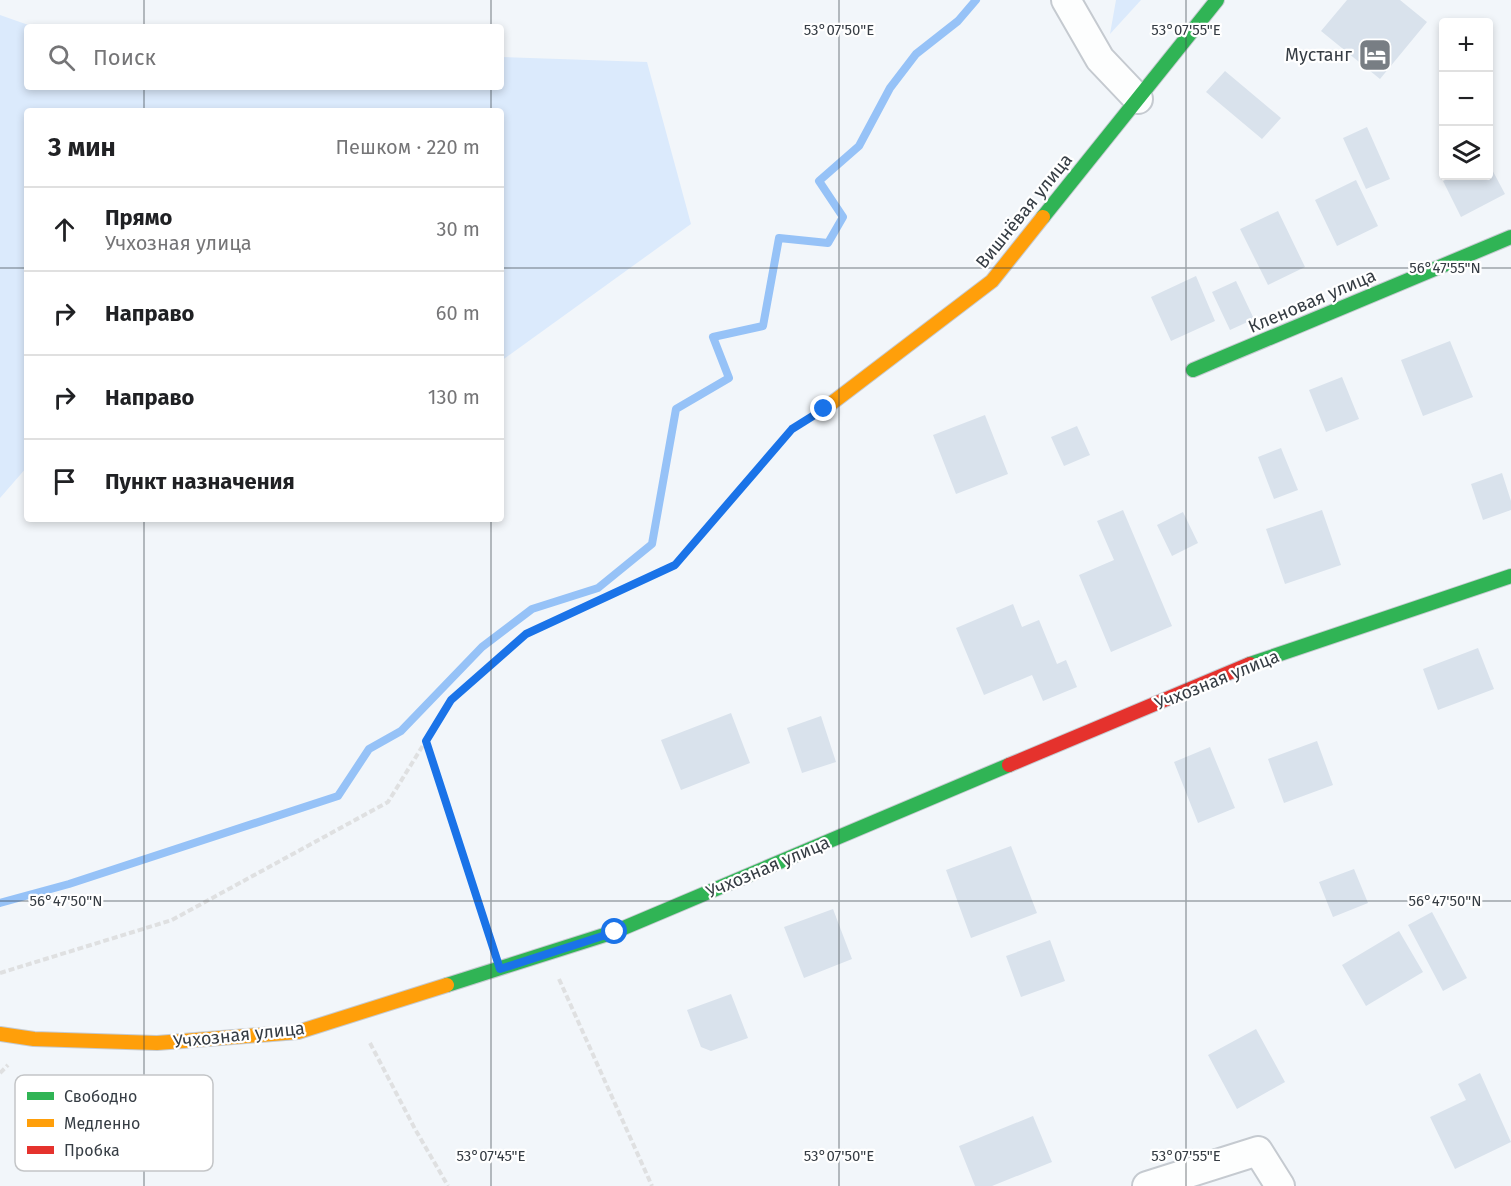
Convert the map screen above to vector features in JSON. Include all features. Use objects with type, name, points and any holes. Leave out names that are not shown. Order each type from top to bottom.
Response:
[{"type":"street","points":[[1066,0],[1100,59],[1137,99]]},
{"type":"street","name":"Вишнёвая улица","points":[[824,409],[992,280],[1217,0]]},
{"type":"street","name":"Кленовая улица","points":[[1193,370],[1511,237]]},
{"type":"street","name":"Учхозная улица","points":[[0,1034],[34,1039],[157,1043],[298,1032],[615,932],[1250,664],[1511,576]]},
{"type":"street","points":[[1148,1186],[1258,1151],[1280,1186]]},
{"type":"path","points":[[0,973],[172,920],[388,802],[451,700],[526,634],[675,565],[792,429],[824,409]]},
{"type":"path","points":[[426,741],[500,969]]},
{"type":"path","points":[[548,953],[652,1186]]},
{"type":"path","points":[[370,1043],[448,1186]]},
{"type":"shaded area","points":[[1116,0],[1141,0],[1110,34]]},
{"type":"shaded area","points":[[0,15],[26,24],[24,90],[504,90],[504,57],[647,62],[691,224],[504,359],[504,108],[24,108],[24,470],[0,498]]},
{"type":"building","name":"Мустанг","points":[[1347,0],[1400,0],[1427,22],[1380,79],[1321,31]]},
{"type":"building","points":[[1225,71],[1281,118],[1262,139],[1206,92]]},
{"type":"building","points":[[1367,127],[1390,179],[1366,189],[1343,138]]},
{"type":"building","points":[[1493,171],[1505,194],[1461,217],[1443,181],[1493,180]]},
{"type":"building","points":[[1356,180],[1378,226],[1337,246],[1315,200]]},
{"type":"building","points":[[1278,211],[1305,267],[1268,285],[1240,229]]},
{"type":"building","points":[[1196,276],[1215,321],[1171,341],[1151,297]]},
{"type":"building","points":[[1236,281],[1254,319],[1230,330],[1212,292]]},
{"type":"building","points":[[1450,341],[1473,397],[1423,416],[1401,360]]},
{"type":"building","points":[[1342,377],[1359,419],[1326,432],[1309,390]]},
{"type":"building","points":[[985,415],[1008,474],[956,494],[933,435]]},
{"type":"building","points":[[1077,426],[1090,455],[1064,466],[1051,437]]},
{"type":"building","points":[[1281,448],[1298,490],[1274,499],[1258,457]]},
{"type":"building","points":[[1502,473],[1511,501],[1511,510],[1483,520],[1471,484]]},
{"type":"building","points":[[1123,510],[1172,626],[1111,652],[1079,575],[1114,560],[1097,521]]},
{"type":"building","points":[[1322,510],[1341,565],[1285,584],[1266,529]]},
{"type":"building","points":[[1183,512],[1198,543],[1172,556],[1157,525]]},
{"type":"building","points":[[1013,604],[1022,627],[1039,620],[1057,664],[1066,660],[1077,687],[1043,701],[1032,675],[984,695],[956,628]]},
{"type":"building","points":[[1478,648],[1494,689],[1438,710],[1423,669]]},
{"type":"building","points":[[731,713],[750,763],[681,790],[661,740]]},
{"type":"building","points":[[821,716],[836,762],[802,773],[787,728]]},
{"type":"building","points":[[1317,741],[1333,785],[1284,803],[1268,759]]},
{"type":"building","points":[[1210,747],[1235,808],[1198,823],[1174,762]]},
{"type":"building","points":[[1011,846],[1037,913],[971,938],[946,870]]},
{"type":"building","points":[[1354,869],[1368,903],[1333,917],[1319,882]]},
{"type":"building","points":[[833,909],[852,959],[804,978],[784,927]]},
{"type":"building","points":[[1432,912],[1467,978],[1443,991],[1408,925]]},
{"type":"building","points":[[1399,931],[1423,972],[1366,1006],[1342,965]]},
{"type":"building","points":[[1050,940],[1065,981],[1021,997],[1006,956]]},
{"type":"building","points":[[731,994],[748,1038],[711,1051],[701,1047],[687,1010]]},
{"type":"building","points":[[1256,1029],[1285,1082],[1237,1109],[1208,1055]]},
{"type":"building","points":[[1480,1073],[1511,1142],[1455,1169],[1430,1117],[1466,1100],[1458,1084]]},
{"type":"building","points":[[1033,1116],[1052,1162],[992,1186],[975,1186],[959,1146]]},
{"type":"waterway","points":[[0,903],[69,884],[338,796],[369,749],[401,731],[482,647],[532,609],[598,588],[652,544],[676,409],[729,378],[713,337],[763,326],[779,238],[828,243],[843,217],[819,181],[859,146],[890,88],[916,54],[958,21],[976,0]]},
{"type":"traffic: fast","points":[[1043,217],[1217,0]]},
{"type":"traffic: fast","points":[[1193,370],[1511,237]]},
{"type":"traffic: fast","points":[[1250,664],[1511,576]]},
{"type":"traffic: fast","points":[[447,985],[614,932],[1009,765]]},
{"type":"traffic: slow","points":[[824,409],[992,281],[1043,217]]},
{"type":"traffic: slow","points":[[0,1034],[34,1039],[157,1043],[298,1032],[447,985]]},
{"type":"traffic: jam","points":[[1009,765],[1250,664]]},
{"type":"place","name":"Мустанг","points":[[1375,55]]},
{"type":"route","points":[[615,932],[500,969],[426,741],[451,700],[526,634],[675,565],[792,429],[824,409]]}]
